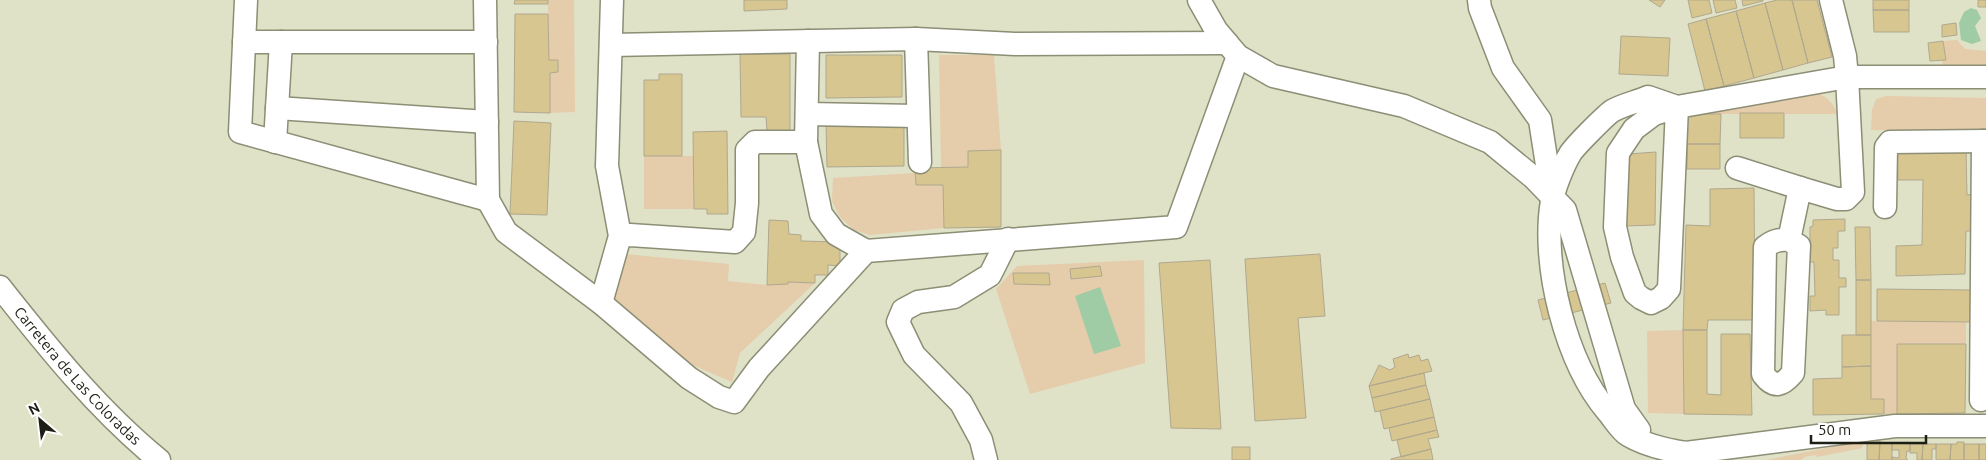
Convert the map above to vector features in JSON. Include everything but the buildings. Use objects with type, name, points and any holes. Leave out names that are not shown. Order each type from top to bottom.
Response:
[{"type":"street","points":[[246,0],[240,132],[488,200]]},
{"type":"street","points":[[485,0],[488,200],[506,232],[601,303],[689,378],[719,397],[734,402],[759,368],[866,251]]},
{"type":"street","points":[[601,303],[620,236],[606,166],[612,0]]},
{"type":"street","points":[[1199,0],[1216,30],[1233,49],[1273,76],[1404,106],[1490,142],[1534,178],[1552,199],[1565,210],[1624,409],[1638,429],[1661,449]]},
{"type":"street","points":[[1480,0],[1480,8],[1503,68],[1540,120],[1552,199],[1550,262],[1562,319],[1576,359],[1597,400],[1626,434],[1661,449],[1686,453],[1895,426],[1986,426]]},
{"type":"street","points":[[1831,0],[1846,67]]},
{"type":"street","points":[[1737,168],[1837,199],[1846,199],[1853,192],[1846,67],[1848,0]]},
{"type":"street","points":[[611,45],[916,39],[1015,44],[1233,49]]},
{"type":"street","points":[[916,39],[917,116],[920,162]]},
{"type":"street","points":[[808,41],[806,142],[821,214],[836,234],[866,251],[1176,227],[1233,49]]},
{"type":"street","points":[[244,42],[486,42]]},
{"type":"street","points":[[275,142],[281,42]]},
{"type":"street","points":[[1677,107],[1669,289],[1660,298],[1651,303],[1635,293],[1622,257],[1615,227],[1618,153],[1634,129],[1654,114],[1677,107],[1846,67],[1986,77]]},
{"type":"street","points":[[1552,199],[1570,153],[1613,111],[1648,97],[1677,107]]},
{"type":"street","points":[[277,108],[487,122]]},
{"type":"street","points":[[808,114],[917,116]]},
{"type":"street","points":[[1885,207],[1886,147],[1890,142],[1985,141],[1984,328],[1981,400]]},
{"type":"street","points":[[620,236],[630,235],[735,242],[744,232],[748,203],[747,150],[755,142],[806,142]]},
{"type":"street","points":[[1790,240],[1800,188]]},
{"type":"street","points":[[986,460],[981,440],[961,403],[914,355],[898,322],[903,310],[918,302],[954,297],[990,275],[1008,239]]},
{"type":"street","points":[[1780,239],[1790,240],[1799,246],[1793,373],[1785,383],[1778,384],[1768,382],[1762,374],[1765,247],[1780,239]]},
{"type":"street","name":"Carretera de Las Coloradas","points":[[0,288],[94,401],[131,437],[159,460]]},
{"type":"shaded area","points":[[548,0],[574,0],[575,112],[550,113],[550,73],[558,72],[558,60],[549,60]]},
{"type":"shaded area","points":[[1971,8],[1977,10],[1981,18],[1975,26],[1981,41],[1972,44],[1961,40],[1959,23],[1964,12]]},
{"type":"shaded area","points":[[1957,40],[1965,49],[1986,51],[1986,69],[1943,69],[1942,60],[1946,59],[1943,41]]},
{"type":"shaded area","points":[[939,55],[994,55],[1001,150],[968,151],[968,167],[941,167]]},
{"type":"shaded area","points":[[1813,91],[1828,100],[1838,114],[1691,114]]},
{"type":"shaded area","points":[[1886,96],[1986,98],[1986,131],[1871,130],[1872,110],[1876,99]]},
{"type":"shaded area","points":[[644,156],[693,156],[694,209],[644,209]]},
{"type":"shaded area","points":[[915,173],[916,185],[943,185],[944,228],[870,235],[854,230],[840,217],[832,201],[833,178]]},
{"type":"shaded area","points":[[625,254],[729,264],[728,281],[767,285],[788,284],[788,282],[815,283],[740,353],[732,382],[676,358],[621,313],[613,291]]},
{"type":"shaded area","points":[[1144,260],[1145,363],[1030,394],[996,289],[1017,266]]},
{"type":"shaded area","points":[[1100,287],[1121,346],[1094,354],[1075,296]]},
{"type":"shaded area","points":[[1871,321],[1966,322],[1966,344],[1897,344],[1897,414],[1884,414],[1884,399],[1871,399]]},
{"type":"shaded area","points":[[1683,330],[1684,414],[1648,413],[1647,331]]},
{"type":"shaded area","points":[[1867,440],[1863,443],[1862,448],[1858,449],[1817,457],[1815,455],[1804,457],[1800,460],[1766,460]]}]
